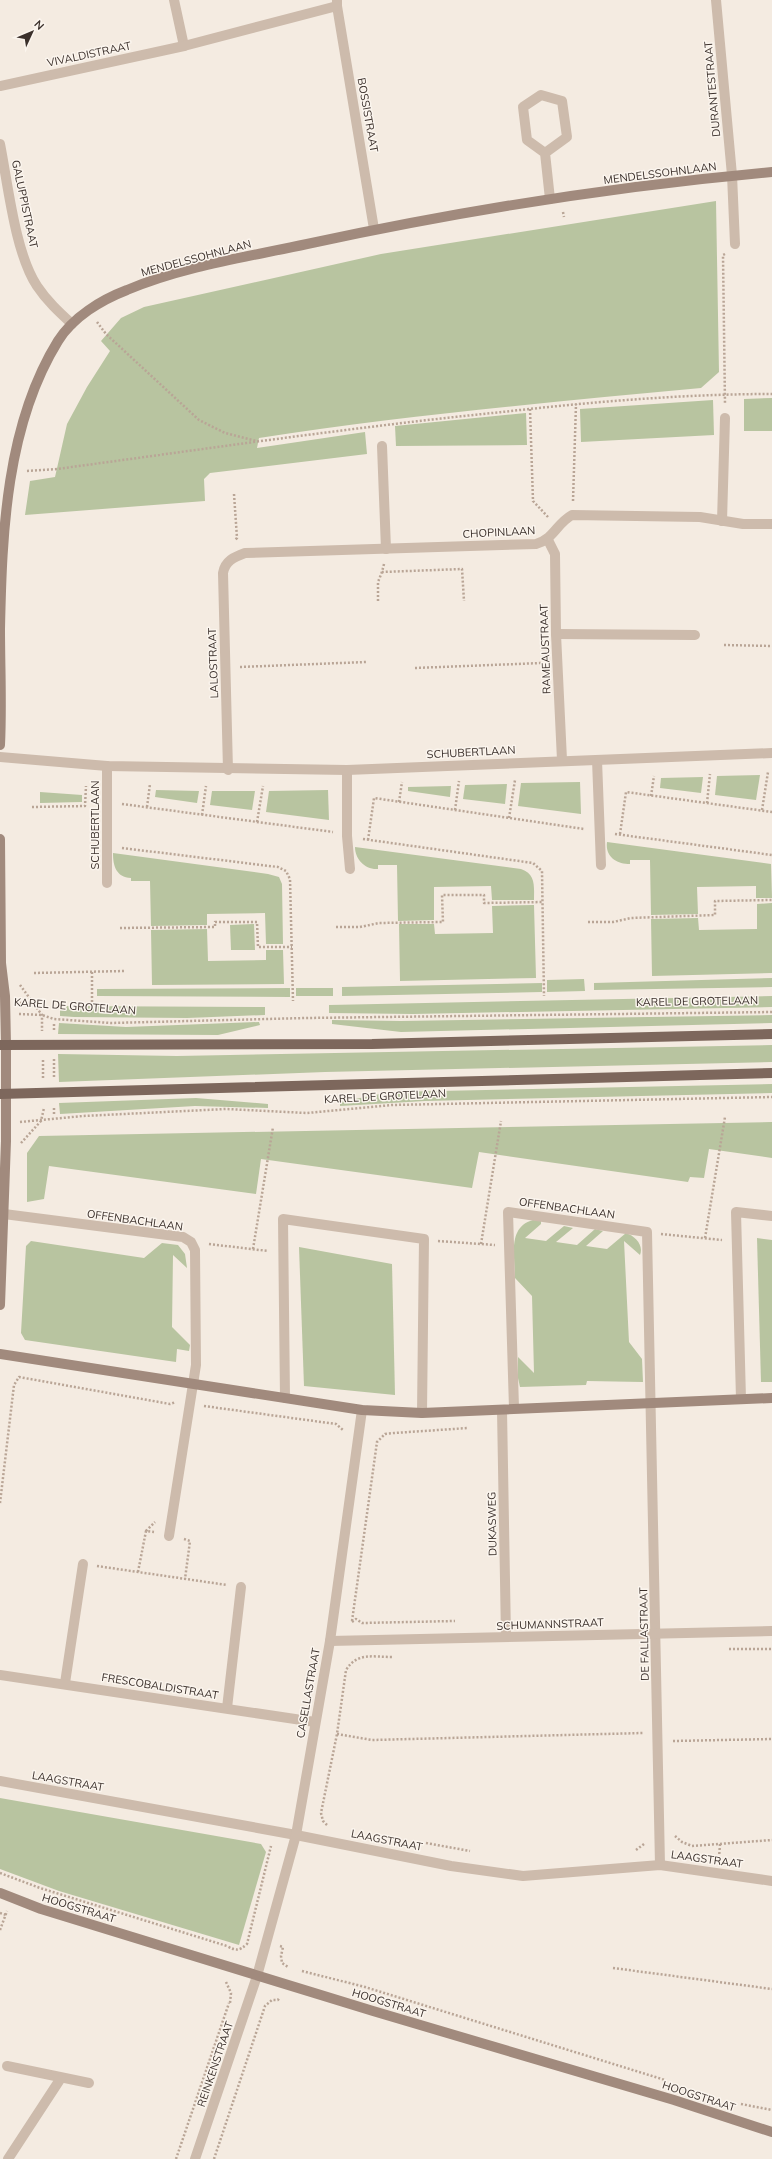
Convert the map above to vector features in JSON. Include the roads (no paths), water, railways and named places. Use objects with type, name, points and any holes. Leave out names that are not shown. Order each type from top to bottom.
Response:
[{"type":"main road","points":[[3,1044],[372,1044],[772,1034]]},
{"type":"main road","name":"KAREL DE GROTELAAN","points":[[3,1094],[772,1073]]},
{"type":"street","points":[[174,0],[184,46]]},
{"type":"street","name":"DURANTESTRAAT","points":[[716,0],[732,176],[735,244]]},
{"type":"street","name":"VIVALDISTRAAT","points":[[0,86],[184,46],[337,3]]},
{"type":"street","name":"BOSSISTRAAT","points":[[337,3],[374,229]]},
{"type":"street","points":[[545,154],[567,138],[562,101],[541,95],[523,107],[527,140],[545,154],[550,199]]},
{"type":"street","name":"GALUPPISTRAAT","points":[[0,144],[20,245],[36,285],[52,306],[72,324]]},
{"type":"street","name":"MENDELSSOHNLAAN","points":[[0,745],[2,572],[6,516],[16,450],[26,414],[46,364],[58,342],[72,324],[89,311],[112,296],[166,276],[374,229],[550,199],[772,172]]},
{"type":"street","points":[[724,418],[722,521],[743,524],[772,524]]},
{"type":"street","points":[[382,446],[386,549]]},
{"type":"street","name":"CHOPINLAAN","points":[[231,559],[245,553],[536,544],[548,540],[564,520],[572,515],[700,517],[722,521]]},
{"type":"street","name":"RAMEAUSTRAAT","points":[[548,540],[555,554],[556,634],[562,760]]},
{"type":"street","name":"LALOSTRAAT","points":[[228,770],[223,573],[226,564],[231,559]]},
{"type":"street","points":[[556,634],[695,635]]},
{"type":"street","name":"SCHUBERTLAAN","points":[[0,757],[107,766],[228,770],[347,770],[562,760],[772,753]]},
{"type":"street","points":[[597,760],[601,865]]},
{"type":"street","name":"SCHUBERTLAAN","points":[[107,766],[107,883]]},
{"type":"street","points":[[347,770],[347,836],[350,869]]},
{"type":"street","points":[[0,839],[1,963],[6,1014],[3,1044],[3,1094],[6,1122],[0,1305]]},
{"type":"street","name":"OFFENBACHLAAN","points":[[514,1408],[508,1212],[647,1232],[652,1403]]},
{"type":"street","points":[[741,1399],[736,1212],[772,1216]]},
{"type":"street","name":"OFFENBACHLAAN","points":[[4,1214],[183,1237],[191,1242],[195,1250],[196,1365],[169,1536]]},
{"type":"street","points":[[285,1398],[283,1218],[424,1239],[422,1413]]},
{"type":"street","points":[[0,1354],[362,1410],[422,1413],[772,1398]]},
{"type":"street","name":"DE FALLASTRAAT","points":[[652,1403],[660,1865]]},
{"type":"street","name":"CASELLASTRAAT","points":[[258,1976],[296,1834],[330,1640],[362,1410]]},
{"type":"street","name":"DUKASWEG","points":[[502,1410],[506,1637]]},
{"type":"street","points":[[65,1683],[83,1564]]},
{"type":"street","points":[[227,1708],[242,1587]]},
{"type":"street","name":"SCHUMANNSTRAAT","points":[[330,1640],[506,1637],[656,1632],[772,1631]]},
{"type":"street","name":"FRESCOBALDISTRAAT","points":[[0,1675],[65,1683],[316,1722]]},
{"type":"street","name":"LAAGSTRAAT","points":[[0,1781],[296,1834],[451,1866],[523,1876],[660,1865],[772,1881]]},
{"type":"street","name":"HOOGSTRAAT","points":[[0,1893],[41,1909],[258,1976],[674,2100],[772,2132]]},
{"type":"street","name":"REINKENSTRAAT","points":[[195,2159],[258,1976]]},
{"type":"street","points":[[7,2066],[88,2083]]},
{"type":"street","points":[[8,2159],[61,2078]]}]
